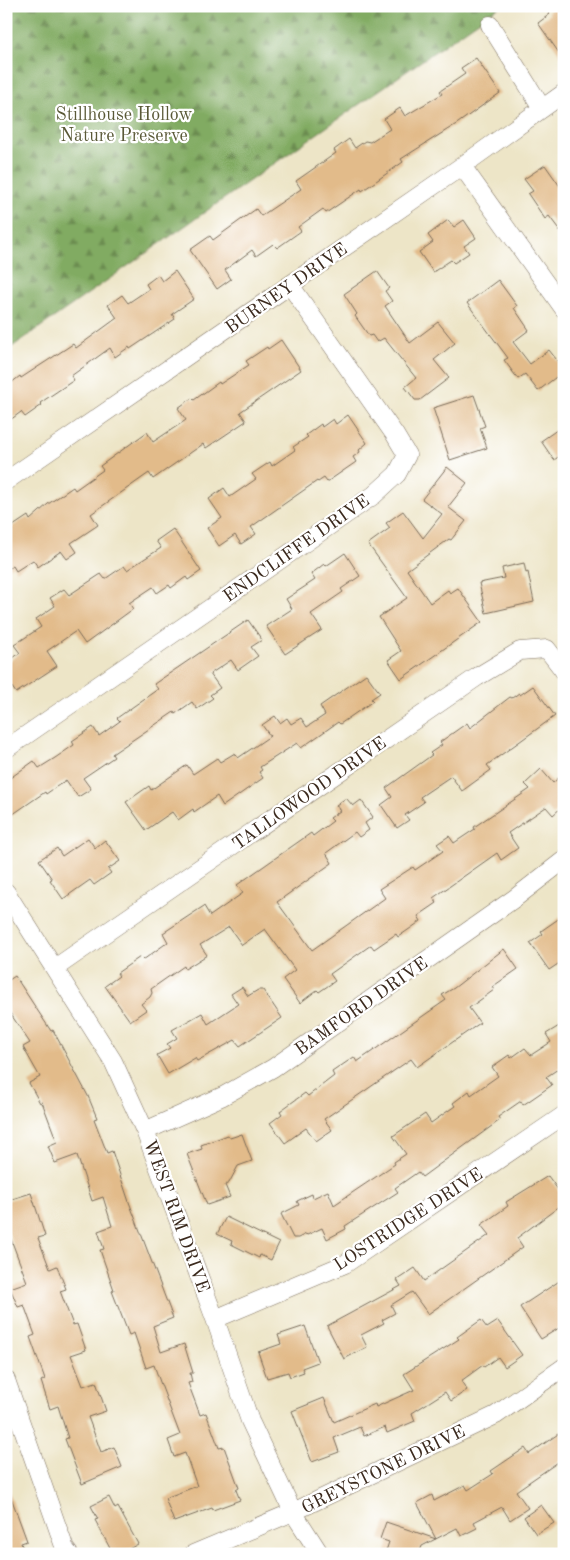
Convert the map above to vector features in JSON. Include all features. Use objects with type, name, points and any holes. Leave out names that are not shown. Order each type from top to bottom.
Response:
[{"type":"street","points":[[490,25],[542,108]]},
{"type":"street","name":"BURNEY DRIVE","points":[[6,481],[462,166],[564,93]]},
{"type":"street","points":[[462,166],[564,309]]},
{"type":"street","name":"ENDCLIFFE DRIVE","points":[[6,749],[374,495],[397,474],[407,454],[290,285]]},
{"type":"street","name":"TALLOWOOD DRIVE","points":[[56,968],[477,677],[520,651],[547,649],[564,671]]},
{"type":"street","name":"BAMFORD DRIVE","points":[[145,1131],[224,1096],[273,1068],[507,903],[564,860]]},
{"type":"street","name":"WEST RIM DRIVE","points":[[6,892],[113,1060],[145,1131],[215,1319],[250,1421],[294,1512],[320,1554]]},
{"type":"street","name":"LOSTRIDGE DRIVE","points":[[215,1319],[346,1264],[564,1115]]},
{"type":"street","name":"GREYSTONE DRIVE","points":[[193,1554],[294,1512],[496,1415],[564,1367]]},
{"type":"street","points":[[6,1380],[12,1415],[65,1549],[69,1554]]},
{"type":"green space","name":"Stillhouse Hollow Nature Preserve","points":[[6,6],[500,6],[6,351]]},
{"type":"building","points":[[556,6],[564,6],[564,60],[538,23],[550,14],[548,12]]},
{"type":"building","points":[[476,58],[500,93],[458,123],[401,159],[403,162],[362,191],[361,189],[326,213],[323,209],[298,227],[301,231],[277,248],[273,244],[256,256],[252,250],[225,270],[231,279],[217,289],[190,250],[210,236],[213,240],[256,209],[261,216],[301,189],[296,181],[336,153],[334,150],[349,139],[355,148],[365,141],[370,142],[390,129],[384,119],[400,108],[405,116],[442,94],[440,91],[465,74],[461,68]]},
{"type":"building","points":[[545,165],[564,192],[564,236],[549,216],[545,219],[528,194],[533,191],[524,179]]},
{"type":"building","points":[[448,220],[454,227],[464,220],[476,238],[464,246],[469,253],[454,263],[451,260],[433,272],[419,252],[433,242],[428,235]]},
{"type":"building","points":[[175,271],[194,299],[172,314],[175,319],[115,357],[110,348],[71,376],[74,380],[40,403],[42,405],[25,417],[21,412],[6,423],[6,387],[20,376],[21,378],[73,344],[76,348],[117,318],[108,305],[122,295],[128,303],[149,289],[146,284],[158,275],[162,281]]},
{"type":"building","points":[[377,271],[389,288],[385,291],[392,301],[385,306],[410,343],[438,322],[455,343],[434,360],[449,378],[420,400],[415,400],[405,387],[416,378],[384,338],[377,342],[372,335],[369,336],[355,316],[357,314],[344,294]]},
{"type":"building","points":[[498,280],[517,306],[514,308],[529,330],[513,342],[530,364],[549,350],[564,369],[564,371],[538,391],[525,374],[518,379],[504,360],[508,358],[467,303]]},
{"type":"building","points":[[281,340],[301,370],[240,412],[246,421],[206,448],[203,444],[153,479],[149,473],[91,514],[98,525],[71,543],[77,552],[67,559],[61,551],[38,567],[33,560],[16,571],[13,566],[6,570],[6,535],[12,531],[10,528],[28,516],[30,520],[48,504],[73,487],[75,490],[103,470],[100,466],[147,432],[153,442],[186,420],[178,408],[249,365],[246,361]]},
{"type":"building","points":[[474,395],[485,426],[480,428],[487,448],[450,460],[433,408]]},
{"type":"building","points":[[348,415],[367,443],[353,457],[356,462],[327,482],[324,478],[317,481],[251,527],[256,534],[241,544],[235,535],[219,546],[207,528],[222,518],[209,499],[224,488],[230,497],[256,479],[252,474],[270,462],[272,466],[295,450],[293,447],[308,437],[306,435],[321,424],[322,427],[333,419],[336,424]]},
{"type":"building","points":[[564,425],[564,453],[554,460],[541,441]]},
{"type":"building","points":[[447,467],[467,483],[448,507],[466,521],[451,540],[449,539],[407,570],[430,603],[448,590],[450,593],[458,588],[482,622],[401,679],[388,660],[401,651],[379,617],[407,598],[368,544],[390,528],[386,523],[403,511],[423,538],[442,514],[422,499]]},
{"type":"building","points":[[173,529],[201,571],[188,580],[186,577],[171,588],[169,585],[157,593],[153,587],[129,603],[133,609],[85,644],[76,631],[47,651],[57,666],[16,693],[6,678],[6,663],[20,653],[14,645],[41,627],[36,619],[55,606],[50,598],[64,589],[69,595],[101,574],[105,579],[124,566],[127,570],[161,548],[156,541]]},
{"type":"building","points":[[345,553],[360,576],[341,589],[343,592],[311,614],[322,630],[285,654],[266,626],[292,609],[286,599],[315,580],[311,574],[324,564],[326,566]]},
{"type":"building","points":[[524,563],[526,573],[528,572],[534,602],[486,613],[479,583],[504,578],[502,568]]},
{"type":"building","points":[[248,620],[262,640],[251,647],[258,656],[238,670],[231,660],[210,674],[220,688],[210,695],[213,698],[197,709],[192,702],[112,754],[114,757],[83,778],[91,789],[78,797],[66,780],[6,819],[6,781],[34,761],[39,768],[74,745],[72,741],[93,727],[99,736],[120,721],[117,718],[158,689],[154,684]]},
{"type":"building","points":[[366,674],[380,693],[371,699],[373,701],[340,724],[338,722],[301,748],[297,743],[260,767],[262,770],[259,772],[263,778],[223,806],[217,796],[194,812],[193,809],[178,820],[172,812],[146,830],[126,802],[149,786],[151,790],[187,765],[193,774],[217,758],[220,762],[235,753],[238,758],[270,736],[262,725],[275,716],[280,723],[287,718],[291,724],[301,718],[307,727],[325,715],[320,706]]},
{"type":"building","points":[[533,686],[555,716],[487,765],[491,770],[462,791],[451,776],[420,797],[424,802],[405,815],[409,820],[397,828],[381,805],[392,797],[386,788],[432,755],[430,753],[442,745],[440,742],[467,723],[470,728],[510,697],[512,698],[519,693],[520,695]]},
{"type":"building","points":[[541,769],[553,783],[564,773],[564,805],[553,815],[546,807],[508,833],[518,848],[501,860],[497,853],[433,898],[437,903],[418,916],[421,921],[398,937],[396,934],[374,949],[371,945],[330,974],[335,981],[319,992],[317,990],[300,1003],[283,979],[295,970],[265,929],[242,945],[229,927],[200,945],[207,955],[185,969],[184,966],[151,989],[150,997],[141,1004],[146,1010],[130,1021],[105,986],[119,976],[117,973],[140,957],[143,960],[168,942],[163,933],[204,906],[210,916],[243,893],[237,885],[311,833],[313,836],[333,821],[330,818],[340,811],[336,805],[346,798],[353,806],[361,800],[373,817],[365,823],[369,830],[359,837],[355,832],[326,853],[332,863],[277,902],[312,950],[385,898],[379,889],[413,867],[415,870],[443,851],[437,844],[449,836],[454,843],[530,789],[525,784]]},
{"type":"building","points":[[88,838],[95,848],[105,840],[120,861],[108,869],[111,873],[94,885],[90,880],[63,899],[39,860],[57,848],[62,856]]},
{"type":"building","points":[[564,915],[564,960],[549,970],[530,943],[543,934],[541,931]]},
{"type":"building","points":[[504,949],[518,969],[492,987],[494,990],[469,1008],[480,1023],[417,1067],[411,1059],[324,1119],[332,1130],[316,1141],[306,1128],[285,1143],[270,1123],[282,1114],[280,1111],[305,1093],[308,1096],[334,1076],[332,1072],[354,1057],[357,1062],[446,1000],[442,995],[454,988]]},
{"type":"building","points":[[15,976],[51,1031],[53,1030],[88,1096],[97,1118],[94,1119],[107,1153],[112,1151],[129,1202],[173,1318],[153,1326],[161,1352],[184,1344],[193,1373],[190,1373],[192,1382],[188,1383],[200,1415],[206,1413],[219,1448],[224,1447],[239,1488],[236,1490],[240,1500],[174,1522],[165,1498],[197,1486],[185,1453],[174,1457],[168,1440],[180,1435],[154,1365],[146,1368],[134,1333],[129,1335],[112,1291],[114,1290],[100,1250],[104,1249],[98,1231],[112,1226],[103,1197],[92,1201],[77,1155],[55,1163],[48,1146],[57,1142],[42,1102],[40,1103],[29,1083],[40,1077],[23,1047],[30,1043],[6,1007],[6,982]]},
{"type":"building","points":[[242,987],[248,996],[258,990],[263,990],[282,1018],[240,1046],[235,1040],[197,1061],[195,1058],[168,1074],[157,1055],[170,1048],[167,1044],[177,1038],[172,1030],[202,1013],[208,1024],[238,1004],[231,994]]},
{"type":"building","points":[[564,1023],[564,1065],[546,1077],[552,1085],[523,1105],[521,1101],[498,1117],[500,1120],[422,1177],[418,1172],[395,1188],[398,1192],[345,1226],[346,1229],[327,1239],[322,1228],[307,1235],[293,1238],[281,1214],[299,1205],[297,1201],[312,1194],[313,1198],[328,1191],[334,1205],[395,1164],[394,1162],[406,1154],[393,1136],[425,1114],[431,1123],[455,1106],[453,1103],[469,1091],[471,1095],[498,1076],[492,1067],[509,1055],[511,1058],[525,1048],[531,1055],[551,1042],[546,1034]]},
{"type":"building","points":[[242,1134],[252,1161],[238,1166],[229,1183],[225,1185],[230,1197],[207,1205],[187,1154],[202,1149],[201,1145],[228,1135],[230,1138]]},
{"type":"building","points":[[548,1176],[564,1198],[564,1203],[517,1238],[523,1247],[428,1314],[412,1292],[391,1305],[395,1313],[382,1320],[384,1323],[361,1335],[367,1347],[344,1359],[327,1326],[401,1286],[397,1280],[415,1268],[424,1281],[489,1235],[481,1225],[508,1206],[506,1202]]},
{"type":"building","points":[[31,1193],[45,1236],[38,1238],[50,1269],[57,1266],[66,1289],[60,1291],[73,1325],[77,1324],[86,1350],[71,1355],[83,1386],[96,1382],[106,1411],[88,1417],[101,1452],[114,1447],[122,1467],[82,1484],[65,1439],[68,1438],[58,1406],[50,1409],[41,1381],[45,1379],[30,1337],[35,1335],[24,1305],[18,1307],[10,1288],[27,1282],[6,1226],[6,1201]]},
{"type":"building","points":[[226,1217],[279,1243],[271,1260],[260,1255],[259,1258],[231,1244],[232,1241],[217,1234]]},
{"type":"building","points":[[564,1278],[564,1325],[541,1339],[520,1307]]},
{"type":"building","points":[[481,1320],[487,1328],[498,1321],[522,1355],[505,1367],[498,1357],[484,1367],[483,1365],[461,1381],[467,1390],[451,1401],[445,1392],[412,1413],[415,1421],[387,1433],[385,1427],[364,1436],[360,1427],[334,1438],[339,1452],[312,1462],[292,1411],[324,1398],[334,1422],[375,1404],[376,1407],[414,1390],[404,1374],[459,1339],[457,1337]]},
{"type":"building","points":[[305,1326],[318,1362],[302,1368],[304,1372],[290,1377],[288,1372],[267,1378],[258,1352],[281,1344],[278,1335]]},
{"type":"building","points":[[564,1430],[564,1458],[516,1491],[528,1508],[510,1520],[502,1507],[474,1522],[477,1528],[461,1536],[457,1528],[436,1539],[417,1503],[432,1495],[434,1501],[465,1485],[468,1490],[493,1474],[491,1471],[525,1448],[529,1454]]},
{"type":"building","points":[[6,1489],[8,1489],[27,1541],[21,1543],[25,1554],[6,1554]]},
{"type":"building","points":[[109,1497],[115,1509],[118,1507],[138,1544],[120,1554],[113,1554],[95,1520],[98,1519],[91,1506]]},
{"type":"building","points":[[541,1505],[554,1523],[536,1534],[524,1517]]},
{"type":"building","points":[[386,1522],[436,1539],[422,1546],[419,1554],[385,1554],[389,1542],[380,1539]]}]
